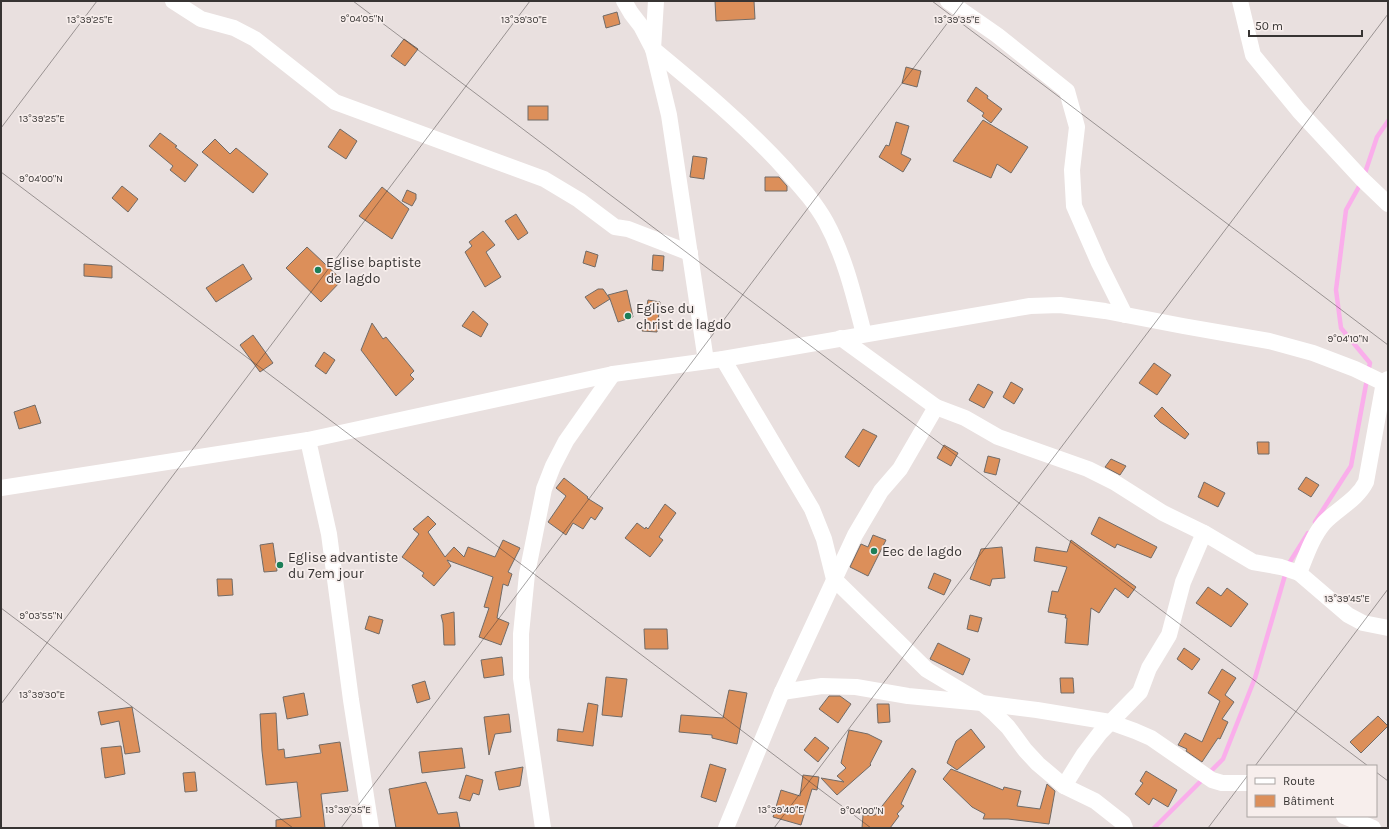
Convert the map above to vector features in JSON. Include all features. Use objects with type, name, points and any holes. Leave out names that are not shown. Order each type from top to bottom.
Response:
[{"type":"street","points":[[173,1],[201,19],[234,28],[255,39],[335,102],[544,179],[579,200],[614,227],[628,229],[690,253]]},
{"type":"street","points":[[624,1],[653,49],[669,115],[706,361]]},
{"type":"street","points":[[653,49],[656,1]]},
{"type":"street","points":[[948,1],[997,35],[1067,91],[1077,127],[1072,170],[1074,206],[1099,263],[1125,315]]},
{"type":"street","points":[[1240,1],[1253,55],[1298,111],[1363,180],[1388,204]]},
{"type":"street","points":[[653,49],[725,109],[767,148],[807,193],[826,222],[846,267],[864,334]]},
{"type":"street","points":[[1,488],[308,440],[613,374],[723,359],[1030,306],[1060,305],[1269,341],[1313,353],[1387,382],[1384,407],[1366,482],[1362,490],[1325,523],[1316,534],[1299,573]]},
{"type":"street","points":[[841,338],[936,407],[965,418],[998,436],[1088,469],[1114,482],[1163,513],[1204,533],[1253,562],[1281,567],[1299,573],[1348,615],[1363,623],[1388,628]]},
{"type":"street","points":[[723,359],[812,509],[824,539],[834,579],[927,670],[982,703],[1008,727],[1025,750],[1038,764],[1064,786],[1095,802],[1123,823],[1125,828]]},
{"type":"street","points":[[543,828],[520,678],[521,634],[527,574],[544,489],[553,466],[566,441],[613,374]]},
{"type":"street","points":[[726,828],[782,692],[855,535],[881,491],[900,469],[936,407]]},
{"type":"street","points":[[308,440],[329,534],[351,700],[371,828]]},
{"type":"street","points":[[1064,786],[1084,754],[1110,722],[1140,692],[1149,668],[1169,635],[1183,582],[1204,533]]},
{"type":"street","points":[[782,692],[822,686],[856,687],[908,696],[1037,710],[1110,722],[1151,738],[1212,780],[1222,783],[1247,783]]},
{"type":"street","points":[[1346,817],[1373,828]]},
{"type":"building","points":[[715,1],[754,1],[755,19],[716,21]]},
{"type":"building","points":[[617,12],[620,24],[606,28],[603,16]]},
{"type":"building","points":[[404,39],[418,49],[405,66],[391,56]]},
{"type":"building","points":[[906,67],[921,71],[917,87],[902,83]]},
{"type":"building","points":[[976,87],[988,96],[987,98],[1002,109],[991,123],[982,116],[984,113],[967,101]]},
{"type":"building","points":[[528,106],[548,106],[548,120],[528,120]]},
{"type":"building","points":[[983,120],[1028,147],[1011,173],[997,164],[991,178],[953,161]]},
{"type":"building","points":[[896,122],[909,126],[901,154],[911,159],[903,172],[879,157],[886,145],[889,146]]},
{"type":"building","points":[[340,129],[357,141],[346,159],[328,147]]},
{"type":"building","points":[[160,133],[198,165],[185,182],[170,170],[173,166],[149,146]]},
{"type":"building","points":[[215,139],[230,154],[236,148],[268,174],[253,193],[202,152]]},
{"type":"building","points":[[693,156],[707,158],[704,179],[690,177]]},
{"type":"building","points":[[765,177],[779,177],[787,186],[787,191],[765,191]]},
{"type":"building","points":[[122,186],[138,199],[128,212],[112,198]]},
{"type":"building","points":[[382,187],[409,209],[392,239],[359,216]]},
{"type":"building","points":[[407,190],[416,194],[416,199],[412,206],[402,201]]},
{"type":"building","points":[[516,214],[528,233],[518,240],[505,221]]},
{"type":"building","points":[[483,231],[495,245],[486,252],[501,277],[485,287],[465,252],[472,246],[469,242]]},
{"type":"building","points":[[307,247],[342,280],[321,302],[286,268]]},
{"type":"building","points":[[586,251],[598,255],[595,267],[583,263]]},
{"type":"building","points":[[653,255],[664,256],[663,271],[652,270]]},
{"type":"building","points":[[84,264],[112,266],[112,278],[84,276]]},
{"type":"building","points":[[243,264],[252,279],[216,302],[206,288]]},
{"type":"building","points":[[598,289],[603,289],[610,299],[594,309],[585,297]]},
{"type":"building","points":[[627,290],[633,317],[618,322],[608,295]]},
{"type":"building","points":[[648,300],[660,302],[657,332],[642,331]]},
{"type":"building","points":[[473,311],[488,324],[481,337],[462,326]]},
{"type":"building","points":[[372,323],[383,339],[386,337],[414,371],[410,375],[414,379],[396,396],[361,350]]},
{"type":"building","points":[[253,335],[273,363],[260,372],[240,345]]},
{"type":"building","points":[[324,352],[335,360],[326,374],[315,366]]},
{"type":"building","points":[[1154,363],[1171,375],[1157,395],[1139,383]]},
{"type":"building","points":[[1011,382],[1023,389],[1014,404],[1003,397]]},
{"type":"building","points":[[978,384],[993,392],[984,408],[969,400]]},
{"type":"building","points":[[35,405],[41,423],[19,429],[14,412]]},
{"type":"building","points":[[1162,407],[1189,434],[1185,439],[1160,422],[1154,416]]},
{"type":"building","points":[[863,429],[877,436],[859,467],[845,457]]},
{"type":"building","points":[[1257,442],[1269,442],[1269,454],[1258,454]]},
{"type":"building","points":[[944,445],[958,453],[951,466],[937,458]]},
{"type":"building","points":[[988,456],[1000,459],[996,475],[984,472]]},
{"type":"building","points":[[1111,459],[1126,466],[1120,475],[1105,467]]},
{"type":"building","points":[[1306,477],[1319,485],[1311,497],[1298,489]]},
{"type":"building","points":[[564,478],[588,497],[587,498],[603,508],[595,520],[591,517],[583,529],[573,523],[566,535],[548,522],[566,496],[556,488]]},
{"type":"building","points":[[1204,482],[1225,493],[1218,507],[1198,497]]},
{"type":"building","points":[[665,504],[676,513],[659,537],[663,540],[650,557],[625,538],[637,523],[645,529],[646,527],[648,529]]},
{"type":"building","points":[[428,516],[436,524],[428,532],[445,557],[454,547],[464,557],[468,547],[495,557],[503,540],[520,548],[508,572],[512,574],[508,586],[503,584],[497,618],[509,623],[501,645],[479,637],[489,608],[484,607],[493,577],[447,560],[451,566],[434,586],[422,576],[424,573],[402,557],[419,534],[413,529]]},
{"type":"building","points":[[1099,517],[1157,547],[1151,558],[1117,544],[1115,548],[1091,534]]},
{"type":"building","points":[[873,535],[886,540],[868,576],[850,567],[861,544],[868,547]]},
{"type":"building","points":[[1071,540],[1136,587],[1128,598],[1115,588],[1099,613],[1091,608],[1088,645],[1065,643],[1066,615],[1048,612],[1052,591],[1058,592],[1067,567],[1034,561],[1036,547],[1067,552]]},
{"type":"building","points":[[273,543],[277,571],[264,572],[260,545]]},
{"type":"building","points":[[1002,547],[1005,578],[992,579],[990,586],[970,579],[981,549]]},
{"type":"building","points":[[934,573],[951,580],[944,595],[928,588]]},
{"type":"building","points":[[217,579],[232,579],[233,595],[218,596]]},
{"type":"building","points":[[1208,587],[1221,596],[1227,588],[1248,604],[1231,627],[1196,603]]},
{"type":"building","points":[[454,612],[455,645],[444,645],[441,615]]},
{"type":"building","points":[[970,615],[982,618],[978,632],[967,629]]},
{"type":"building","points":[[369,616],[383,620],[379,634],[365,629]]},
{"type":"building","points":[[644,629],[667,629],[668,649],[645,649]]},
{"type":"building","points":[[938,643],[970,659],[963,675],[930,659]]},
{"type":"building","points":[[1184,648],[1200,659],[1192,670],[1177,659]]},
{"type":"building","points":[[502,657],[504,675],[484,678],[481,660]]},
{"type":"building","points":[[1222,669],[1236,678],[1225,695],[1234,702],[1222,719],[1228,722],[1220,739],[1218,738],[1202,762],[1186,751],[1187,749],[1178,745],[1185,733],[1202,742],[1220,701],[1208,693]]},
{"type":"building","points":[[606,677],[627,679],[622,717],[602,715]]},
{"type":"building","points":[[1060,678],[1073,678],[1074,693],[1061,693]]},
{"type":"building","points":[[425,681],[430,699],[417,703],[412,685]]},
{"type":"building","points":[[729,690],[747,693],[737,744],[712,738],[712,735],[679,732],[681,715],[723,718]]},
{"type":"building","points":[[304,693],[308,715],[287,719],[283,697]]},
{"type":"building","points":[[829,696],[840,696],[851,704],[838,723],[819,709]]},
{"type":"building","points":[[588,703],[598,705],[593,746],[557,741],[558,729],[583,732]]},
{"type":"building","points":[[877,704],[889,704],[890,722],[878,723]]},
{"type":"building","points":[[132,707],[140,752],[125,754],[119,721],[101,725],[98,712]]},
{"type":"building","points":[[276,713],[278,750],[284,749],[285,758],[321,753],[319,745],[340,742],[348,791],[321,794],[325,828],[276,828],[276,820],[301,817],[297,782],[266,785],[260,714]]},
{"type":"building","points":[[509,714],[511,732],[495,734],[489,755],[484,717]]},
{"type":"building","points":[[1378,716],[1388,726],[1361,753],[1350,742]]},
{"type":"building","points":[[971,729],[985,747],[957,770],[947,763],[956,741]]},
{"type":"building","points":[[849,730],[868,734],[882,741],[870,764],[871,765],[837,795],[821,778],[844,782],[837,776],[846,768],[841,763]]},
{"type":"building","points":[[815,737],[829,748],[818,762],[804,750]]},
{"type":"building","points":[[121,746],[125,774],[105,778],[101,748]]},
{"type":"building","points":[[462,748],[465,768],[422,773],[419,752]]},
{"type":"building","points":[[710,764],[726,769],[716,802],[701,797]]},
{"type":"building","points":[[523,767],[520,786],[499,790],[495,772]]},
{"type":"building","points":[[912,768],[916,771],[901,804],[904,806],[897,814],[899,816],[890,828],[862,828],[863,815],[875,815]]},
{"type":"building","points":[[951,769],[1003,790],[1004,787],[1021,791],[1017,806],[1040,809],[1047,784],[1055,791],[1049,824],[1008,819],[983,819],[985,814],[972,807],[943,779]]},
{"type":"building","points":[[1146,771],[1177,790],[1168,807],[1153,798],[1149,805],[1135,794],[1143,783],[1140,781]]},
{"type":"building","points":[[195,772],[197,791],[185,792],[183,773]]},
{"type":"building","points":[[466,775],[483,780],[479,795],[473,793],[470,801],[459,798]]},
{"type":"building","points":[[803,775],[819,777],[817,790],[812,789],[801,825],[773,817],[781,790],[800,796]]},
{"type":"building","points":[[426,782],[438,814],[457,812],[460,828],[396,828],[389,789]]},
{"type":"waterway","points":[[1364,176],[1377,137],[1388,121]]},
{"type":"waterway","points":[[1361,183],[1346,210],[1336,290],[1341,328],[1370,363],[1368,372]]},
{"type":"waterway","points":[[1315,522],[1351,466],[1367,379]]},
{"type":"waterway","points":[[1154,828],[1223,759],[1255,678],[1288,565],[1308,533]]},
{"type":"place","name":"Eglise baptiste de lagdo","points":[[318,270]]},
{"type":"place","name":"Eglise du christ de lagdo","points":[[628,316]]},
{"type":"place","name":"Eec de lagdo","points":[[874,551]]},
{"type":"place","name":"Eglise advantiste du 7em jour","points":[[280,565]]}]
